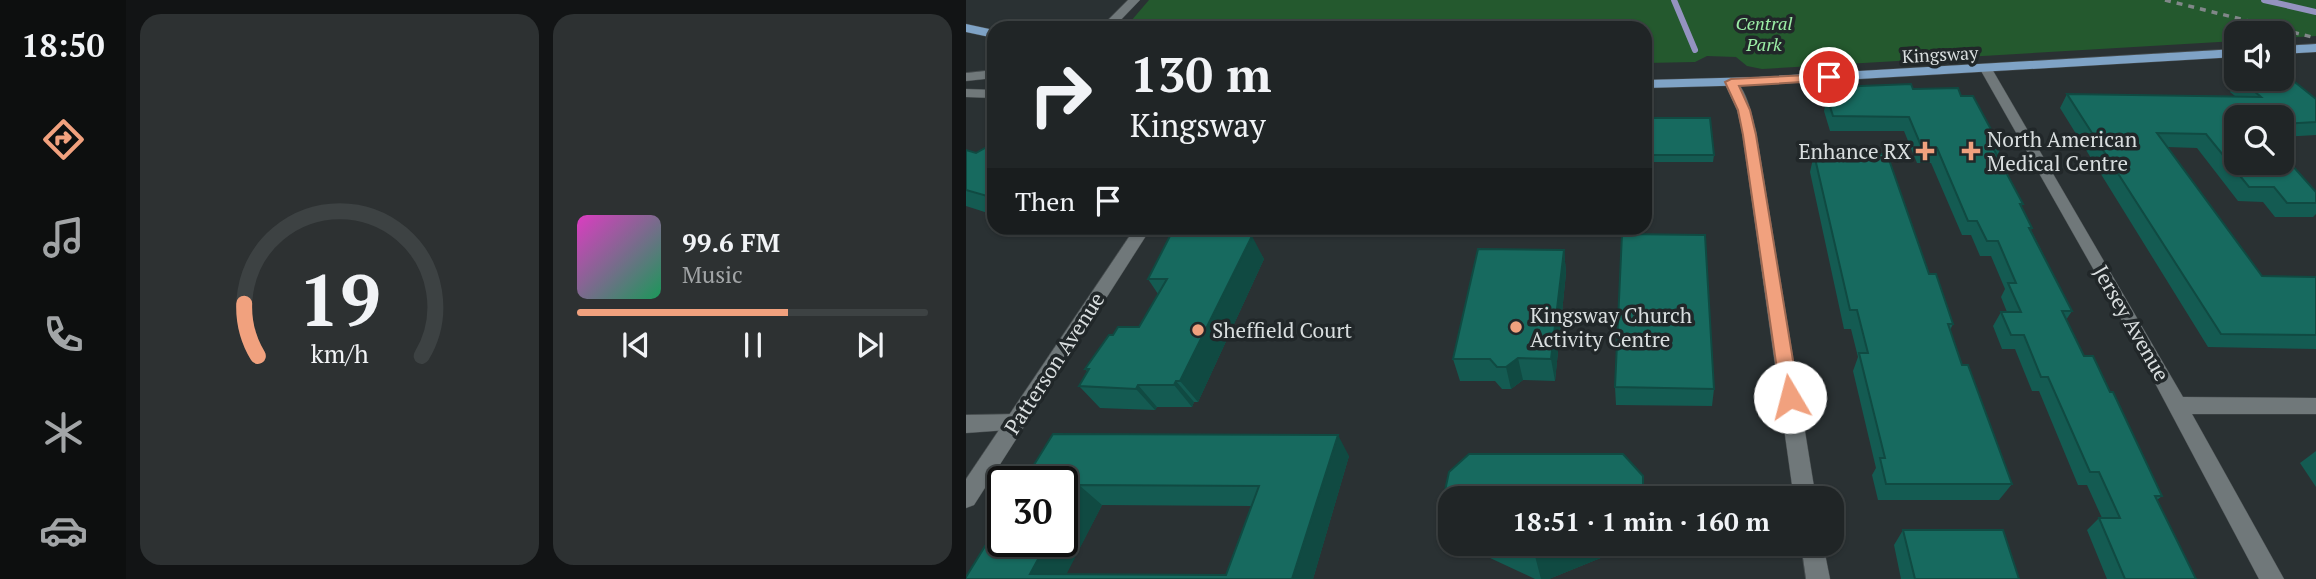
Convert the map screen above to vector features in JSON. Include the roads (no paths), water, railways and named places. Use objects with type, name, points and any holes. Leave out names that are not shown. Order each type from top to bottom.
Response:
[{"type":"main road","points":[[966,28],[987,32]]},
{"type":"main road","points":[[2294,49],[2316,48]]},
{"type":"main road","name":"Kingsway","points":[[1652,84],[1986,69],[2224,54]]},
{"type":"street","points":[[1114,21],[1134,0]]},
{"type":"street","name":"Jersey Avenue","points":[[1986,69],[2178,405],[2272,579]]},
{"type":"street","points":[[966,78],[987,75]]},
{"type":"street","points":[[1731,82],[1744,110],[1750,135],[1803,486]]},
{"type":"street","points":[[966,93],[987,94]]},
{"type":"street","name":"Patterson Avenue","points":[[966,498],[1138,235]]},
{"type":"street","points":[[2178,405],[2316,406]]},
{"type":"street","points":[[966,424],[1014,424]]},
{"type":"street","points":[[1814,556],[1818,579]]},
{"type":"waterway","points":[[1674,0],[1695,50]]},
{"type":"waterway","points":[[2264,0],[2316,12]]},
{"type":"railway","points":[[2165,0],[2316,38]]},
{"type":"place","name":"Enhance RX","points":[[1925,151]]},
{"type":"place","name":"North American Medical Centre","points":[[1971,151]]},
{"type":"place","name":"Kingsway Church Activity Centre","points":[[1516,327]]},
{"type":"place","name":"Sheffield Court","points":[[1198,330]]},
{"type":"park label","name":"Central Park","points":[[1764,33]]}]
